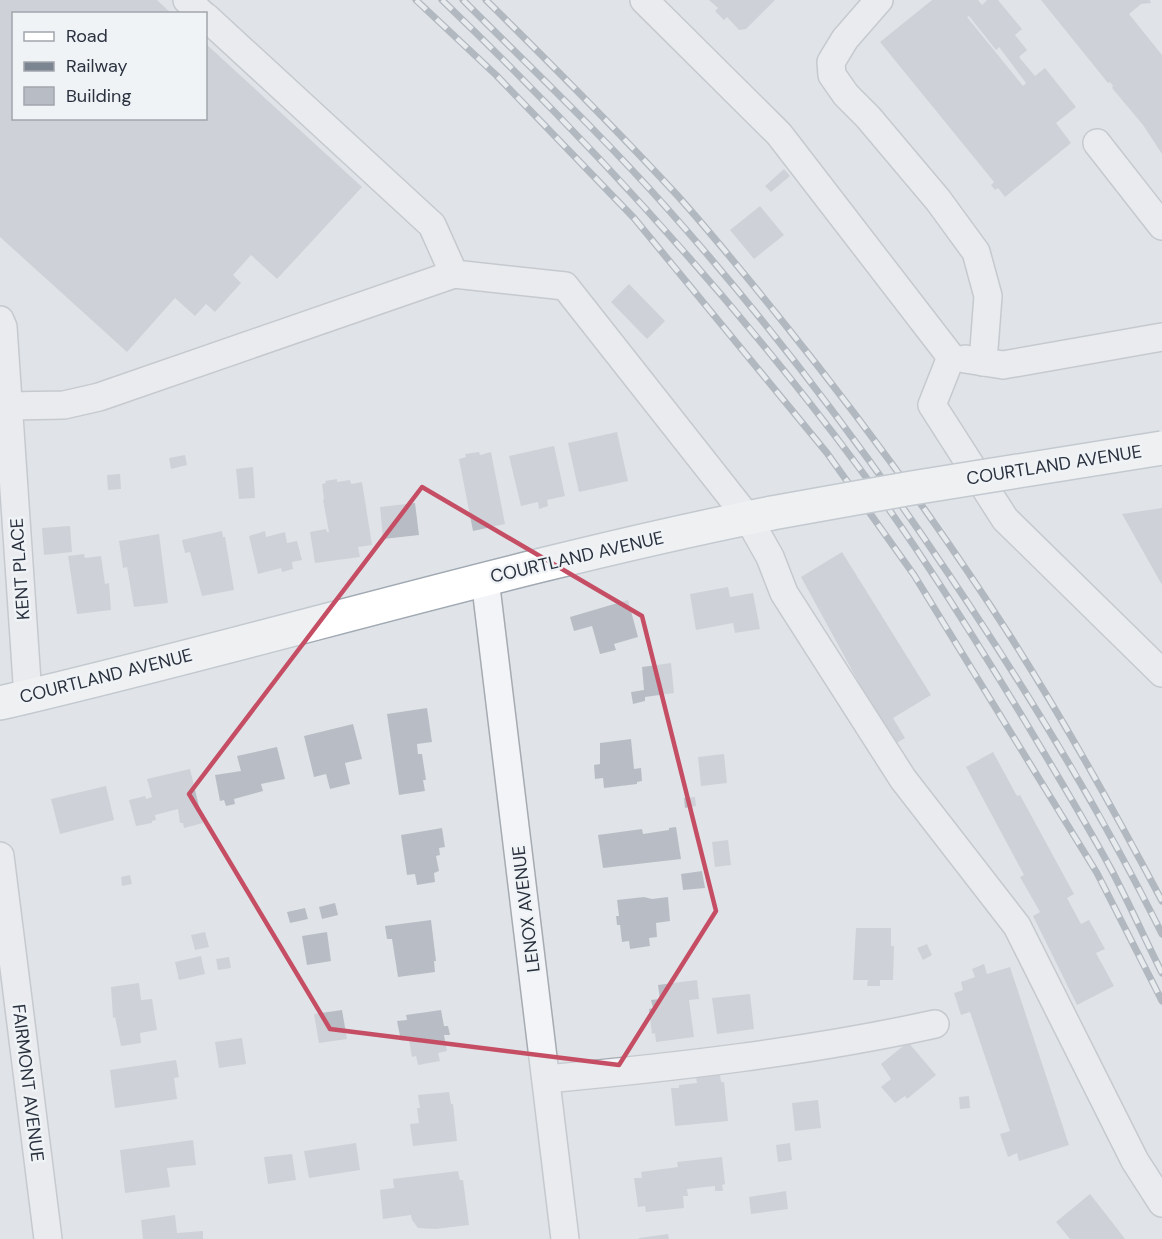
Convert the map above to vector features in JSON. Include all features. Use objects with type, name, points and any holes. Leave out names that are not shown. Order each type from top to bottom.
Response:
[{"type":"main road","name":"COURTLAND AVENUE","points":[[14,700],[485,579],[647,540],[760,516],[923,486],[1162,448]]},
{"type":"street","points":[[187,0],[200,12]]},
{"type":"street","points":[[644,0],[779,134],[951,357],[1003,365],[1162,337]]},
{"type":"street","points":[[879,0],[845,39],[831,62],[832,75],[938,200],[976,252],[988,296],[983,362]]},
{"type":"street","points":[[207,18],[432,225],[454,274]]},
{"type":"street","points":[[1097,143],[1162,226]]},
{"type":"street","points":[[9,406],[64,405],[99,397],[454,274],[565,286],[760,516],[770,557],[784,593],[903,779],[1017,926],[1135,1161],[1162,1203]]},
{"type":"street","name":"KENT PLACE","points":[[0,320],[3,327],[9,406],[14,700]]},
{"type":"street","points":[[951,357],[933,405],[1005,519],[1162,673]]},
{"type":"street","name":"LENOX AVENUE","points":[[485,579],[565,1239]]},
{"type":"street","name":"FAIRMONT AVENUE","points":[[0,856],[48,1239]]},
{"type":"street","points":[[546,1079],[753,1056],[934,1024]]},
{"type":"highlighted area","points":[[422,487],[642,616],[716,911],[619,1065],[330,1029],[189,794]]},
{"type":"building","points":[[0,0],[157,0],[170,12],[12,12],[12,120],[207,120],[207,45],[362,187],[277,279],[251,255],[233,275],[241,283],[215,312],[206,304],[195,316],[175,298],[127,352],[0,237]]},
{"type":"building","points":[[709,0],[775,0],[746,29],[739,30],[727,17],[724,20],[715,11],[718,8]]},
{"type":"building","points":[[932,0],[978,0],[982,5],[987,0],[998,0],[1022,29],[1015,35],[1027,50],[1019,57],[1035,76],[1045,68],[1076,107],[1056,123],[1071,143],[1005,197],[998,188],[995,190],[991,185],[994,182],[880,42]],"holes":[[[969,16],[996,50],[999,47],[1026,83],[1023,86],[967,17]]]},
{"type":"building","points":[[1041,0],[1150,0],[1151,3],[1141,4],[1129,14],[1162,55],[1162,154],[1143,125],[1112,88],[1110,82],[1108,83]]},
{"type":"building","points":[[784,169],[790,176],[771,192],[765,186]]},
{"type":"building","points":[[760,206],[784,235],[754,259],[730,230]]},
{"type":"building","points":[[629,284],[665,321],[647,339],[611,302]]},
{"type":"building","points":[[617,432],[628,481],[579,492],[568,443]]},
{"type":"building","points":[[554,446],[565,496],[547,500],[548,506],[539,509],[538,502],[521,506],[509,456]]},
{"type":"building","points":[[479,452],[480,455],[491,452],[505,524],[473,531],[459,459],[466,457],[465,454]]},
{"type":"building","points":[[185,455],[187,465],[171,469],[169,458]]},
{"type":"building","points":[[253,467],[255,498],[239,499],[236,469]]},
{"type":"building","points":[[120,474],[121,489],[108,490],[107,475]]},
{"type":"building","points":[[337,479],[337,482],[350,480],[351,484],[362,482],[372,545],[358,547],[360,557],[315,563],[310,532],[326,529],[329,532],[322,484],[326,483],[325,481]]},
{"type":"building","points":[[415,503],[419,535],[383,539],[380,507]]},
{"type":"building","points":[[1162,508],[1162,585],[1122,514]]},
{"type":"building","points":[[70,526],[72,552],[44,555],[42,528]]},
{"type":"building","points":[[222,531],[234,590],[202,596],[190,552],[185,553],[182,540]]},
{"type":"building","points":[[265,531],[266,537],[285,532],[287,543],[297,541],[302,560],[292,562],[293,569],[282,572],[281,568],[258,574],[249,536]]},
{"type":"building","points":[[159,534],[168,603],[134,607],[127,567],[123,568],[119,541]]},
{"type":"building","points":[[842,552],[931,695],[893,718],[905,738],[895,744],[882,725],[801,577]]},
{"type":"building","points":[[84,554],[85,558],[101,556],[105,584],[109,583],[111,610],[77,614],[68,556]]},
{"type":"building","points":[[728,587],[730,597],[753,593],[760,629],[735,633],[733,623],[696,630],[690,594]]},
{"type":"building","points":[[628,600],[638,637],[614,644],[616,650],[600,654],[592,626],[574,631],[570,617]]},
{"type":"building","points":[[671,663],[674,693],[645,697],[645,701],[633,704],[631,692],[644,690],[642,667]]},
{"type":"building","points":[[427,708],[432,742],[417,744],[418,754],[422,754],[426,780],[423,780],[425,791],[399,795],[387,714]]},
{"type":"building","points":[[353,724],[362,759],[345,763],[350,784],[330,789],[326,774],[314,777],[304,736]]},
{"type":"building","points":[[631,739],[634,769],[641,768],[642,781],[637,784],[604,788],[603,778],[595,779],[594,765],[600,764],[600,743]]},
{"type":"building","points":[[277,747],[285,779],[261,784],[263,791],[234,799],[235,804],[226,806],[224,800],[220,801],[215,775],[241,771],[237,756]]},
{"type":"building","points":[[993,752],[1017,796],[1020,795],[1074,894],[1067,898],[1081,924],[1089,920],[1105,949],[1096,953],[1114,986],[1077,1005],[1033,916],[1040,912],[1020,877],[1024,875],[966,767]]},
{"type":"building","points":[[724,754],[727,783],[701,786],[698,757]]},
{"type":"building","points":[[190,769],[203,823],[184,828],[183,823],[180,823],[178,809],[155,815],[156,820],[152,823],[136,826],[129,800],[145,796],[146,799],[152,797],[147,779]]},
{"type":"building","points":[[106,786],[114,820],[60,834],[51,799]]},
{"type":"building","points":[[695,797],[696,806],[685,808],[684,798]]},
{"type":"building","points":[[676,827],[681,859],[603,868],[598,835],[642,829],[643,834]]},
{"type":"building","points":[[442,828],[445,847],[439,848],[440,855],[436,856],[439,871],[434,873],[435,882],[417,885],[415,874],[407,875],[401,835]]},
{"type":"building","points":[[728,840],[731,865],[715,867],[712,842]]},
{"type":"building","points":[[702,871],[705,888],[683,890],[681,874]]},
{"type":"building","points":[[130,875],[132,884],[122,886],[121,877]]},
{"type":"building","points":[[644,897],[652,899],[668,897],[670,921],[656,923],[657,937],[649,938],[650,946],[630,949],[629,941],[622,942],[620,925],[617,925],[616,916],[619,916],[617,900]]},
{"type":"building","points":[[335,903],[338,915],[322,919],[319,907]]},
{"type":"building","points":[[305,908],[308,919],[290,923],[287,912]]},
{"type":"building","points":[[431,920],[436,961],[434,961],[435,972],[398,977],[392,939],[387,939],[385,926]]},
{"type":"building","points":[[856,928],[891,928],[891,946],[894,946],[893,980],[880,980],[880,986],[867,986],[868,980],[853,980]]},
{"type":"building","points":[[205,932],[209,947],[195,950],[191,935]]},
{"type":"building","points":[[327,932],[331,961],[307,965],[302,936]]},
{"type":"building","points":[[927,944],[932,955],[923,960],[917,948]]},
{"type":"building","points":[[201,956],[205,974],[179,980],[175,962]]},
{"type":"building","points":[[229,957],[231,968],[218,970],[216,959]]},
{"type":"building","points":[[984,964],[987,974],[1010,967],[1069,1145],[1019,1161],[1017,1153],[1008,1157],[1000,1134],[1010,1131],[970,1012],[961,1015],[954,993],[963,990],[961,982],[975,977],[972,969]]},
{"type":"building","points":[[697,980],[699,999],[689,1000],[694,1037],[656,1042],[655,1033],[652,1034],[649,1009],[653,1008],[651,1000],[660,999],[658,985]]},
{"type":"building","points":[[139,983],[141,1000],[152,999],[157,1030],[140,1033],[141,1043],[121,1046],[115,1017],[113,1018],[111,987]]},
{"type":"building","points":[[750,994],[754,1029],[717,1034],[712,998]]},
{"type":"building","points":[[342,1010],[347,1039],[319,1043],[314,1014]]},
{"type":"building","points":[[441,1010],[444,1026],[448,1026],[450,1035],[444,1035],[447,1051],[438,1053],[440,1061],[418,1065],[416,1056],[412,1057],[409,1040],[401,1041],[397,1021],[407,1020],[406,1015]]},
{"type":"building","points":[[242,1038],[246,1064],[219,1068],[215,1042]]},
{"type":"building","points":[[908,1042],[936,1075],[907,1099],[905,1096],[895,1103],[881,1087],[891,1079],[881,1064]]},
{"type":"building","points":[[176,1060],[179,1077],[174,1078],[177,1099],[115,1108],[110,1070]]},
{"type":"building","points":[[720,1075],[721,1082],[724,1082],[728,1121],[675,1126],[671,1088],[697,1083],[696,1077]]},
{"type":"building","points":[[449,1092],[451,1104],[453,1104],[457,1141],[413,1146],[410,1124],[419,1123],[418,1095]]},
{"type":"building","points":[[969,1096],[970,1108],[960,1109],[959,1097]]},
{"type":"building","points":[[818,1100],[821,1128],[795,1131],[792,1103]]},
{"type":"building","points":[[193,1140],[196,1165],[167,1168],[170,1187],[125,1193],[120,1150]]},
{"type":"building","points":[[356,1143],[360,1170],[309,1178],[304,1151]]},
{"type":"building","points":[[790,1143],[792,1160],[778,1162],[776,1145]]},
{"type":"building","points":[[292,1154],[296,1180],[268,1184],[264,1157]]},
{"type":"building","points":[[722,1157],[725,1184],[722,1185],[723,1191],[715,1191],[715,1186],[687,1189],[688,1196],[683,1196],[684,1208],[646,1212],[645,1206],[638,1207],[634,1178],[642,1178],[641,1172],[678,1167],[677,1162]]},
{"type":"building","points":[[458,1171],[460,1180],[463,1180],[469,1225],[435,1229],[418,1228],[411,1215],[383,1219],[380,1190],[394,1188],[393,1179]]},
{"type":"building","points":[[786,1191],[788,1209],[751,1214],[749,1197]]},
{"type":"building","points":[[1090,1194],[1125,1239],[1070,1239],[1056,1222]]},
{"type":"building","points":[[175,1215],[177,1233],[203,1231],[203,1239],[143,1239],[141,1220]]},
{"type":"building","points":[[668,1234],[669,1239],[639,1239],[639,1238]]},
{"type":"railway","points":[[416,0],[496,75],[634,218],[827,453],[914,575],[1097,873],[1162,1001]]},
{"type":"railway","points":[[442,0],[607,166],[711,282],[810,403],[880,496],[965,623],[1080,813],[1111,869],[1162,973]]},
{"type":"railway","points":[[463,0],[591,127],[700,245],[862,450],[987,632],[1049,730],[1108,831],[1162,934]]},
{"type":"railway","points":[[486,0],[559,72],[690,210],[729,255],[840,395],[929,515],[1032,671],[1090,768],[1162,901]]}]
